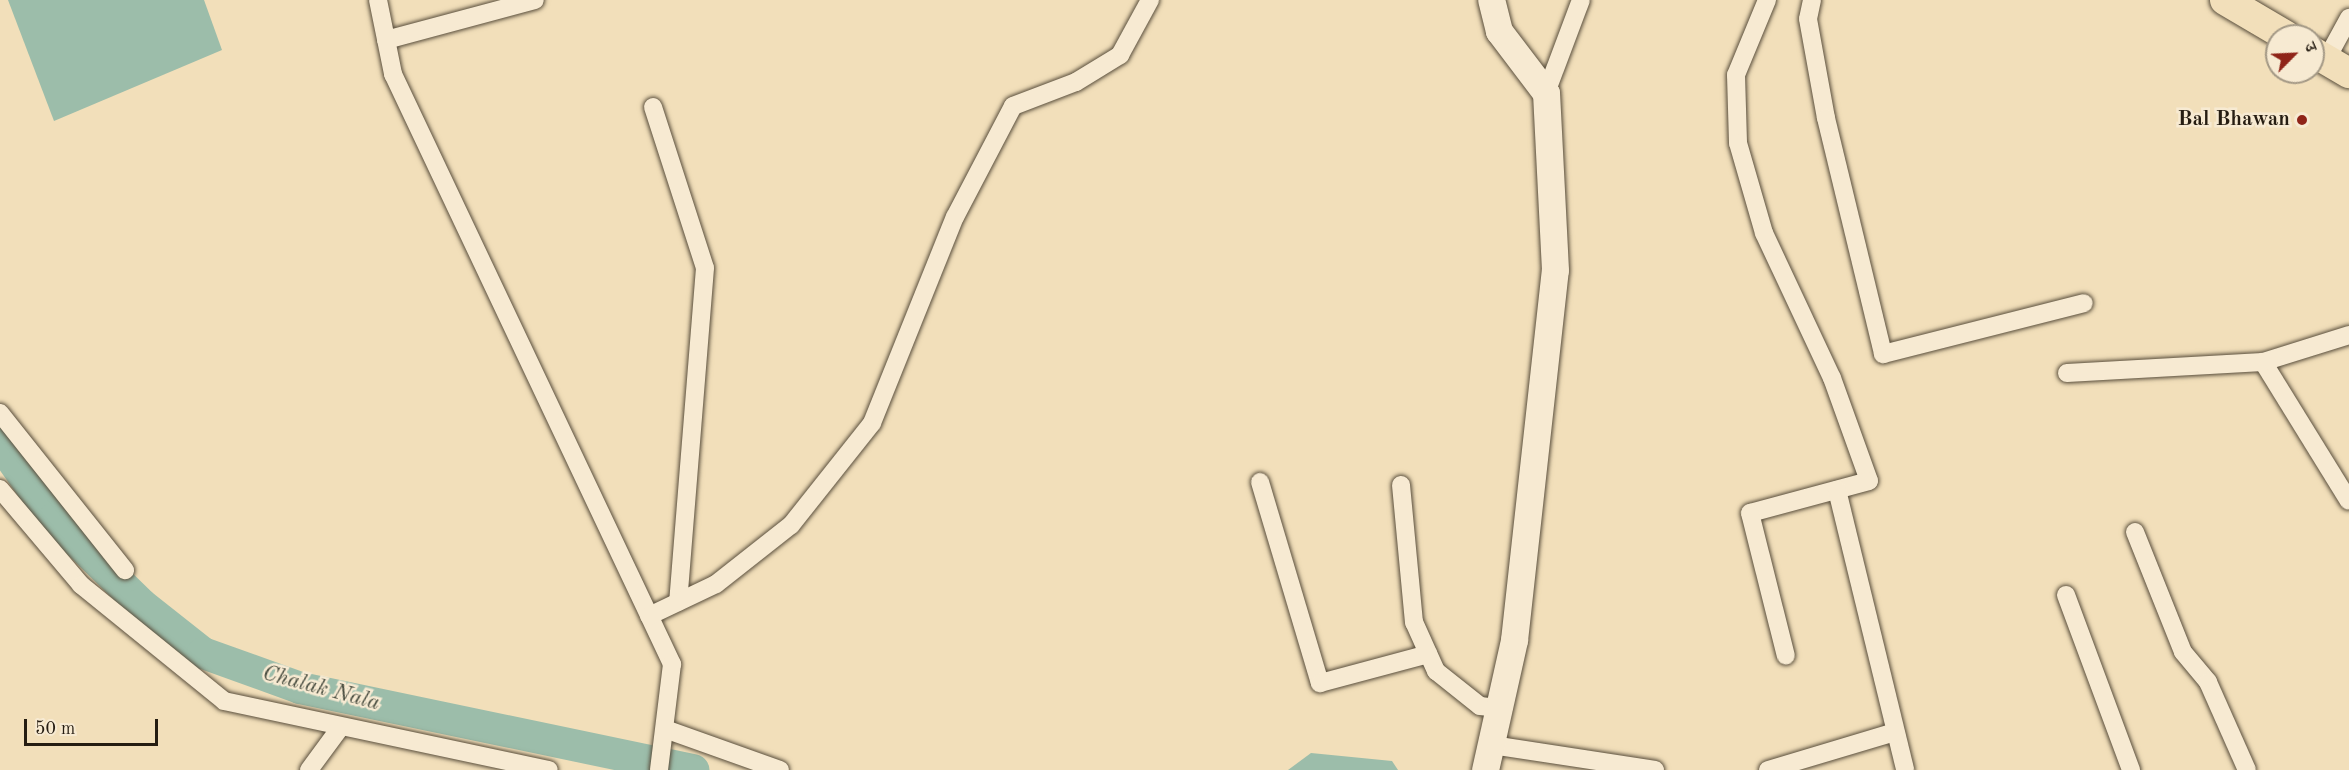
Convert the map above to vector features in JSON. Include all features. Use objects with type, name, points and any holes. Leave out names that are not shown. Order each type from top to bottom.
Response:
[{"type":"main road","points":[[2225,0],[2266,24]]},
{"type":"street","points":[[378,0],[393,74],[672,664],[665,735],[658,770]]},
{"type":"street","points":[[386,40],[535,0]]},
{"type":"street","points":[[649,616],[716,584],[791,525],[864,433],[915,326],[955,217],[1013,106],[1076,82],[1120,55],[1150,0]]},
{"type":"street","points":[[1491,0],[1499,32],[1546,93]]},
{"type":"street","points":[[1581,0],[1546,93],[1555,270],[1514,640],[1488,758],[1655,770]]},
{"type":"street","points":[[1767,0],[1736,75],[1738,143],[1764,233],[1832,378],[1869,481],[1750,513],[1786,656]]},
{"type":"street","points":[[1812,0],[1808,19],[1826,118],[1883,354],[2084,303]]},
{"type":"street","points":[[2329,62],[2349,18]]},
{"type":"street","points":[[653,107],[705,268],[678,602]]},
{"type":"street","points":[[2067,373],[2263,362],[2349,335]]},
{"type":"street","points":[[2263,362],[2349,501]]},
{"type":"street","points":[[0,413],[125,570]]},
{"type":"street","points":[[1260,482],[1320,683],[1428,654]]},
{"type":"street","points":[[1401,484],[1407,580],[1414,622],[1428,654],[1436,671],[1480,706],[1500,708]]},
{"type":"street","points":[[0,489],[81,585],[224,701],[340,728],[549,770]]},
{"type":"street","points":[[1837,489],[1905,770]]},
{"type":"street","points":[[2135,532],[2183,652],[2208,682],[2247,770]]},
{"type":"street","points":[[2066,595],[2131,770]]},
{"type":"street","points":[[309,770],[340,728]]},
{"type":"street","points":[[1768,770],[1895,732]]},
{"type":"street","points":[[665,735],[780,770]]},
{"type":"shaded area","points":[[8,0],[204,0],[222,50],[54,121]]},
{"type":"shaded area","points":[[1311,753],[1392,761],[1398,770],[1288,770]]},
{"type":"waterway","name":"Chalak Nala","points":[[0,443],[54,519],[141,604],[203,653],[300,688],[694,770]]},
{"type":"place","name":"Bal Bhawan","points":[[2302,120]]}]
